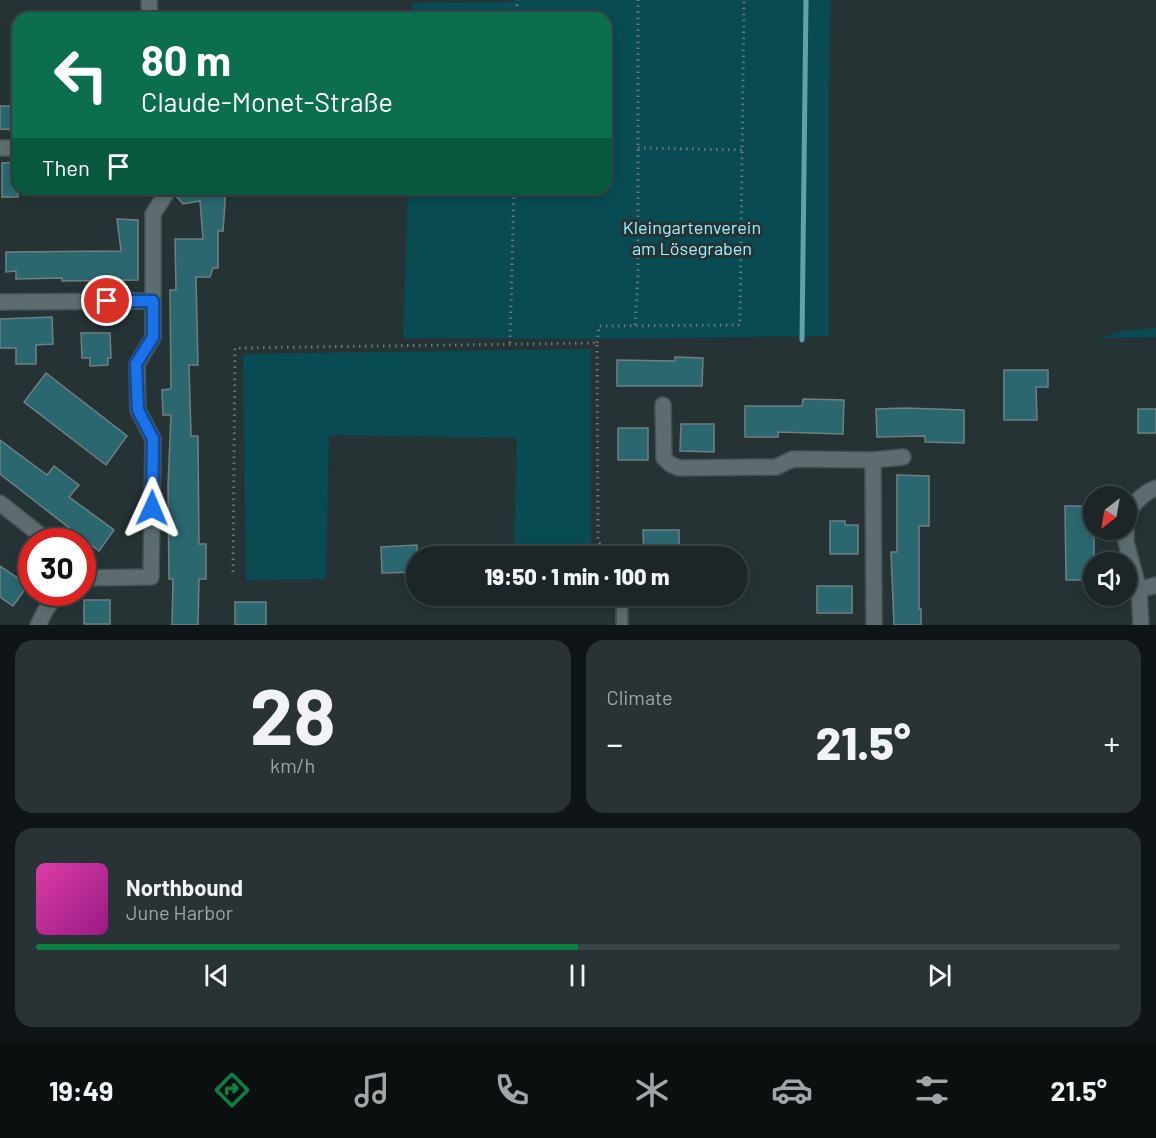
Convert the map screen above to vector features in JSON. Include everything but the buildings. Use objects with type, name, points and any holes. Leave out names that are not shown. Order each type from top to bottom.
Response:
[{"type":"street","points":[[96,578],[152,577],[153,439],[138,410],[136,364],[153,337],[153,214],[165,195]]},
{"type":"street","points":[[0,302],[153,301]]},
{"type":"street","points":[[663,405],[664,458],[679,468],[776,467],[793,459],[873,460],[903,457]]},
{"type":"street","points":[[873,460],[874,625]]},
{"type":"street","points":[[1137,501],[1147,491],[1156,488]]},
{"type":"street","points":[[0,503],[31,528]]},
{"type":"street","points":[[1126,540],[1140,590],[1141,625]]},
{"type":"street","points":[[1140,590],[1156,585]]},
{"type":"street","points":[[38,625],[48,606]]},
{"type":"lane","points":[[622,606],[622,625]]},
{"type":"path","points":[[635,326],[638,274],[638,0]]},
{"type":"path","points":[[602,546],[598,541],[597,343],[599,326],[740,325],[744,0]]},
{"type":"path","points":[[638,148],[742,150]]},
{"type":"path","points":[[510,344],[514,195]]},
{"type":"path","points":[[233,572],[235,348],[597,343]]},
{"type":"green space","name":"Kleingartenverein am Lösegraben","points":[[514,0],[831,0],[829,336],[586,339],[403,338],[408,195],[612,195],[612,12],[413,12],[413,3],[513,2]]},
{"type":"green space","points":[[1156,328],[1156,337],[1100,338],[1122,331]]},
{"type":"green space","points":[[591,349],[591,546],[514,546],[517,438],[329,435],[326,579],[246,580],[243,354]]},
{"type":"waterway","points":[[802,340],[806,0]]},
{"type":"route","points":[[107,301],[153,301],[153,337],[136,364],[138,410],[153,439],[152,508]]}]
